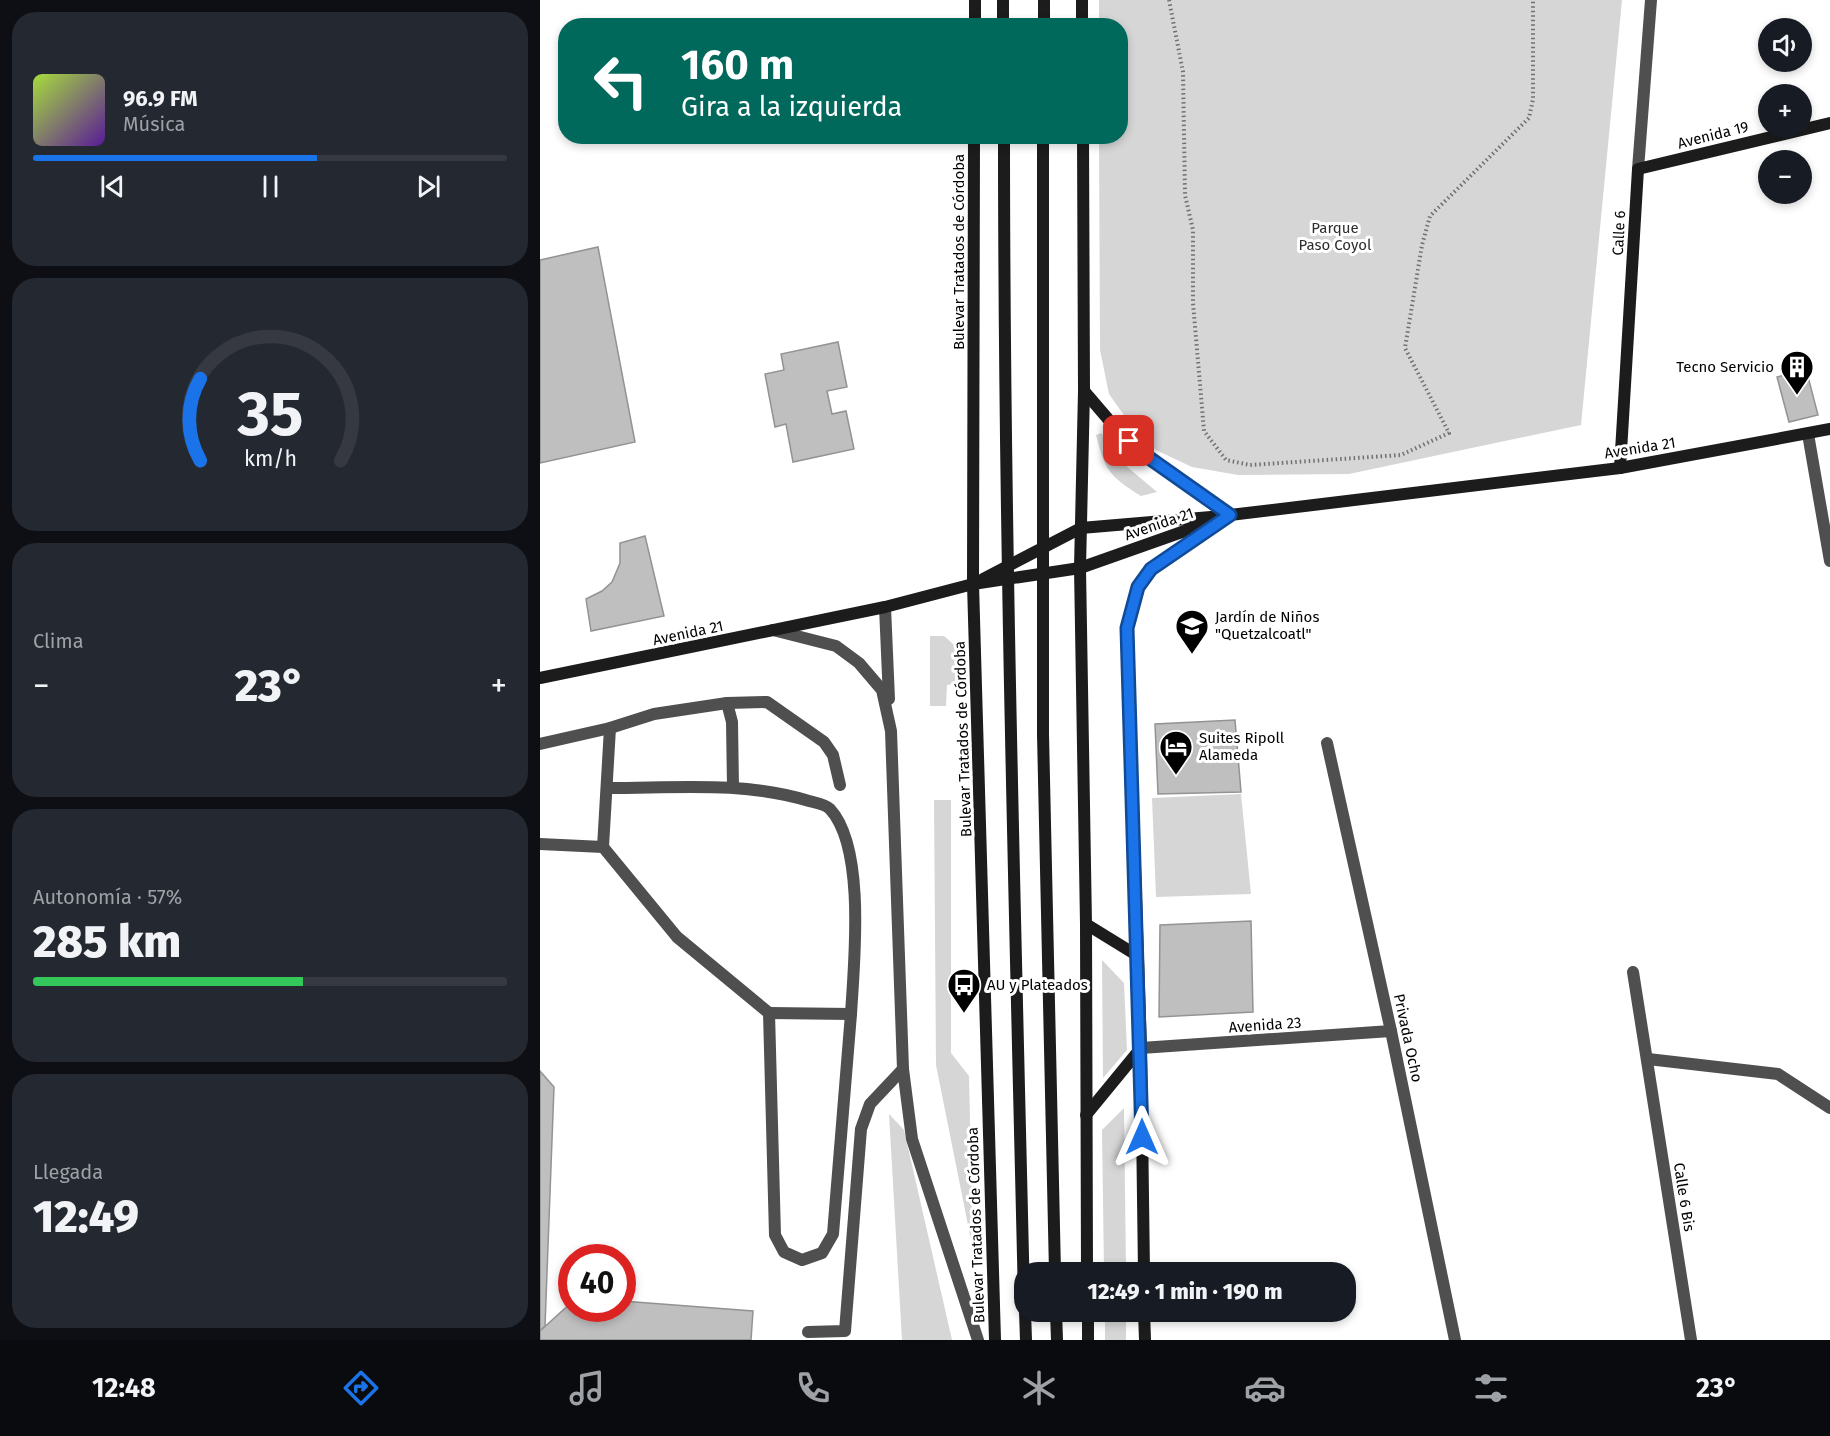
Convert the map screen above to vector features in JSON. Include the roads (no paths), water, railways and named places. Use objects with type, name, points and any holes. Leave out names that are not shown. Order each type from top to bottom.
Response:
[{"type":"street","points":[[975,0],[975,18]]},
{"type":"street","points":[[1004,0],[1004,18]]},
{"type":"street","points":[[1044,0],[1044,18]]},
{"type":"street","points":[[1082,0],[1082,18]]},
{"type":"street","name":"Calle 6","points":[[1620,468],[1638,169],[1651,0]]},
{"type":"street","name":"Avenida 19","points":[[1638,169],[1830,123]]},
{"type":"street","name":"Bulevar Tratados de Córdoba","points":[[974,144],[973,584],[995,1340]]},
{"type":"street","points":[[1004,144],[1004,375],[1010,737],[1023,1262]]},
{"type":"street","points":[[1043,144],[1041,373],[1043,734],[1055,1262]]},
{"type":"street","points":[[1083,144],[1084,391],[1080,568],[1086,924],[1088,1262]]},
{"type":"street","points":[[1084,391],[1114,426],[1145,455],[1230,515]]},
{"type":"street","name":"Avenida 21","points":[[540,678],[885,607],[973,584],[1080,568],[1230,515],[1620,468],[1830,429]]},
{"type":"street","points":[[1808,434],[1830,561]]},
{"type":"street","points":[[973,584],[1081,528],[1230,515]]},
{"type":"street","points":[[1144,1262],[1141,1048],[1127,628],[1138,587],[1151,569],[1230,515]]},
{"type":"street","points":[[885,607],[903,1069],[912,1139],[978,1340]]},
{"type":"street","points":[[773,630],[836,646],[859,663],[882,690],[891,732]]},
{"type":"street","points":[[540,744],[610,728],[654,714],[727,704],[767,702],[824,741],[833,755],[840,785]]},
{"type":"street","points":[[727,704],[732,722],[733,787]]},
{"type":"street","points":[[610,728],[609,788],[603,847],[677,937],[769,1013],[851,1014]]},
{"type":"street","name":"Privada Ocho","points":[[1327,743],[1391,1031],[1455,1340]]},
{"type":"street","points":[[609,788],[733,787],[785,794],[828,806],[842,825],[853,873],[855,944],[833,1234],[822,1253],[802,1260],[784,1252],[775,1235],[769,1013]]},
{"type":"street","points":[[540,844],[603,847]]},
{"type":"street","points":[[1086,924],[1138,956]]},
{"type":"street","name":"Calle 6 Bis","points":[[1633,972],[1691,1340]]},
{"type":"street","name":"Avenida 23","points":[[1141,1048],[1391,1031]]},
{"type":"street","points":[[1086,1115],[1141,1048]]},
{"type":"street","points":[[1648,1059],[1779,1074],[1830,1108]]},
{"type":"street","points":[[808,1332],[845,1331],[861,1128],[870,1104],[903,1069]]},
{"type":"street","points":[[1025,1322],[1026,1340]]},
{"type":"street","points":[[1056,1322],[1057,1340]]},
{"type":"street","points":[[1088,1322],[1088,1340]]},
{"type":"street","points":[[1144,1322],[1145,1340]]},
{"type":"place","name":"Tecno Servicio","points":[[1797,396]]},
{"type":"place","name":"Jardín de Niños \"Quetzalcoatl\"","points":[[1192,655]]},
{"type":"place","name":"Suites Ripoll Alameda","points":[[1176,776]]},
{"type":"place","name":"AU y Plateados","points":[[964,1014]]},
{"type":"park label","name":"Parque Paso Coyol","points":[[1335,236]]}]
